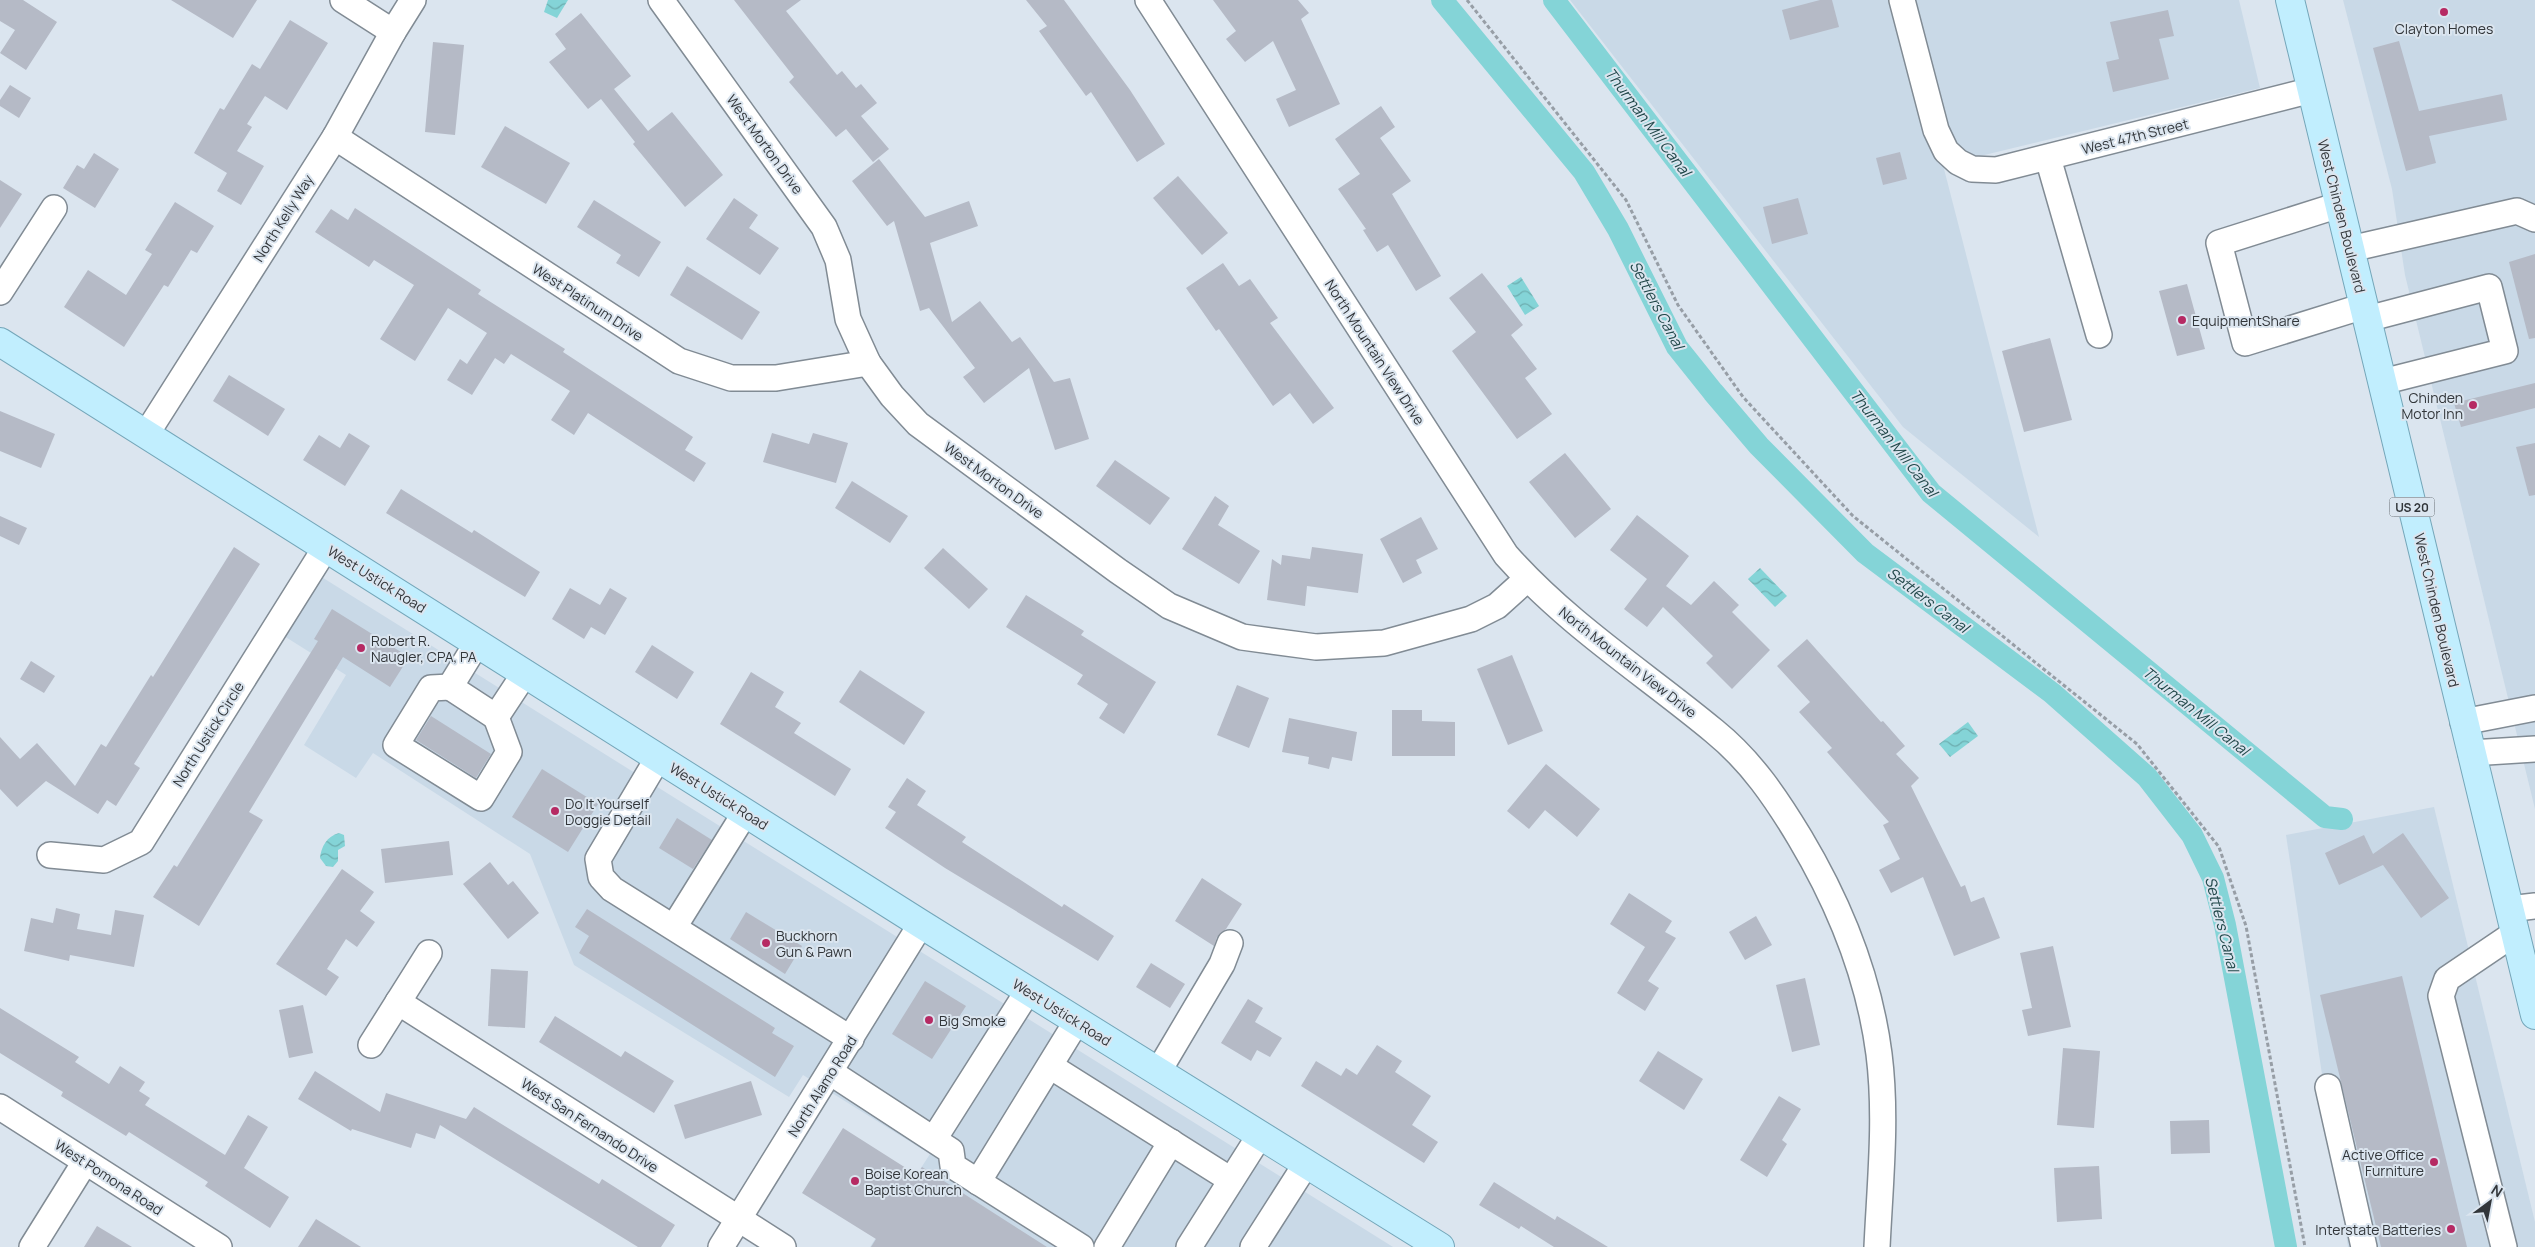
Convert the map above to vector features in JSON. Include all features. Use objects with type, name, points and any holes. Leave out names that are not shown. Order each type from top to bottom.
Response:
[{"type":"main road","name":"West Chinden Boulevard","points":[[2290,0],[2463,722],[2520,916],[2535,1015]]},
{"type":"main road","name":"West Ustick Road","points":[[0,342],[147,433],[921,924],[1440,1247]]},
{"type":"street","points":[[343,0],[393,32]]},
{"type":"street","name":"North Kelly Way","points":[[147,433],[335,137],[393,32],[414,0]]},
{"type":"street","name":"West Morton Drive","points":[[661,0],[824,227],[838,260],[848,319],[868,363],[892,396],[918,424],[1118,571],[1169,606],[1242,637],[1316,647],[1384,643],[1471,619],[1497,606],[1527,579]]},
{"type":"street","name":"North Mountain View Drive","points":[[1148,0],[1506,555],[1527,579],[1586,633],[1715,731],[1747,761],[1774,794],[1815,864],[1849,936],[1870,1003],[1879,1056],[1882,1115],[1877,1247]]},
{"type":"street","name":"West 47th Street","points":[[1902,0],[1936,130],[1946,151],[1958,162],[1972,169],[1996,170],[2048,158],[2312,90]]},
{"type":"street","name":"West Platinum Drive","points":[[335,137],[679,361],[731,378],[776,378],[868,363]]},
{"type":"street","points":[[2048,158],[2099,335]]},
{"type":"street","points":[[2339,205],[2219,243],[2245,343],[2365,312],[2489,287],[2505,351],[2382,382]]},
{"type":"street","points":[[0,292],[54,208]]},
{"type":"street","points":[[2350,249],[2517,211],[2535,219]]},
{"type":"street","name":"North Ustick Circle","points":[[50,855],[104,860],[141,842],[326,547]]},
{"type":"street","points":[[450,687],[477,643]]},
{"type":"street","points":[[496,717],[524,673]]},
{"type":"street","points":[[450,687],[496,717],[509,752],[481,798],[396,745],[431,688],[450,687]]},
{"type":"street","points":[[2463,722],[2535,708]]},
{"type":"street","points":[[2471,753],[2535,749]]},
{"type":"street","points":[[658,758],[598,859],[602,877],[612,889],[851,1039]]},
{"type":"street","points":[[674,927],[745,813]]},
{"type":"street","points":[[2504,1247],[2441,996],[2447,979],[2520,916]]},
{"type":"street","name":"North Alamo Road","points":[[721,1247],[921,924]]},
{"type":"street","points":[[1158,1072],[1222,964],[1230,943]]},
{"type":"street","points":[[371,1045],[429,953]]},
{"type":"street","points":[[934,1139],[1028,991]]},
{"type":"street","name":"West San Fernando Drive","points":[[398,1002],[783,1247]]},
{"type":"street","points":[[978,1182],[1077,1021]]},
{"type":"street","points":[[1050,1066],[1231,1180]]},
{"type":"street","points":[[830,1072],[951,1151],[953,1166],[1082,1247]]},
{"type":"street","points":[[2328,1087],[2364,1247]]},
{"type":"street","name":"West Pomona Road","points":[[0,1107],[219,1247]]},
{"type":"street","points":[[1189,1247],[1260,1135]]},
{"type":"street","points":[[1108,1247],[1171,1142]]},
{"type":"street","points":[[32,1247],[85,1162]]},
{"type":"street","points":[[1253,1247],[1306,1164]]},
{"type":"path","points":[[1467,0],[1626,200],[1678,305],[1744,396],[1853,516],[2137,744],[2219,847],[2246,926],[2305,1247]]},
{"type":"shaded area","points":[[1570,0],[2239,0],[2260,88],[1943,165],[2039,537],[1903,427]]},
{"type":"shaded area","points":[[2343,0],[2535,0],[2535,809],[2405,275],[2392,189]]},
{"type":"shaded area","points":[[320,576],[1393,1247],[870,1247],[930,1154],[803,1075],[789,1097],[574,965],[530,854],[373,753],[356,778],[304,745],[346,675],[284,636]]},
{"type":"shaded area","points":[[2434,807],[2535,1222],[2535,1247],[2348,1247],[2286,835]]},
{"type":"water","points":[[548,0],[568,0],[557,18],[544,12]]},
{"type":"water","points":[[1521,277],[1539,306],[1525,315],[1507,286]]},
{"type":"water","points":[[1760,568],[1787,596],[1775,607],[1748,579]]},
{"type":"water","points":[[1968,722],[1978,736],[1950,757],[1939,744]]},
{"type":"water","points":[[339,833],[344,835],[345,846],[338,850],[338,861],[333,867],[326,866],[320,858],[325,842]]},
{"type":"building","points":[[0,0],[23,0],[57,22],[26,70],[0,53],[15,30],[0,21]]},
{"type":"building","points":[[171,0],[257,0],[233,38]]},
{"type":"building","points":[[734,0],[801,0],[786,11],[837,75],[842,71],[856,88],[861,84],[877,103],[861,116],[889,149],[873,162],[846,129],[836,137],[789,82],[794,77]]},
{"type":"building","points":[[1026,0],[1064,0],[1130,90],[1165,144],[1137,162],[1091,92],[1086,96],[1039,31],[1047,26]]},
{"type":"building","points":[[1213,0],[1298,0],[1309,13],[1301,19],[1340,104],[1289,127],[1276,99],[1296,90],[1273,41],[1245,62],[1226,39],[1236,31]]},
{"type":"building","points":[[1820,0],[1832,0],[1839,27],[1790,40],[1782,10]]},
{"type":"building","points":[[2168,10],[2174,36],[2159,39],[2169,79],[2113,92],[2106,62],[2119,59],[2110,22]]},
{"type":"building","points":[[581,13],[631,76],[614,89],[648,131],[672,112],[723,175],[685,207],[633,144],[635,142],[601,99],[588,109],[549,62],[566,49],[555,34]]},
{"type":"building","points":[[290,20],[328,43],[287,110],[265,96],[247,124],[252,127],[237,151],[264,166],[241,205],[217,191],[227,173],[194,153],[220,108],[224,110],[252,64],[260,69]]},
{"type":"building","points":[[2399,41],[2419,111],[2502,94],[2507,120],[2429,136],[2436,163],[2406,171],[2373,48]]},
{"type":"building","points":[[433,42],[464,45],[455,135],[425,132]]},
{"type":"building","points":[[10,85],[31,98],[19,118],[0,106],[0,100]]},
{"type":"building","points":[[1381,106],[1395,127],[1380,138],[1411,181],[1392,194],[1441,276],[1416,291],[1388,245],[1377,252],[1363,230],[1366,229],[1338,189],[1360,174],[1335,139]]},
{"type":"building","points":[[505,126],[570,163],[546,204],[481,167]]},
{"type":"building","points":[[1900,152],[1907,179],[1883,185],[1876,158]]},
{"type":"building","points":[[94,153],[119,169],[95,208],[63,188],[77,165],[84,169]]},
{"type":"building","points":[[879,159],[925,217],[969,201],[978,226],[930,243],[952,322],[980,301],[1012,342],[1020,337],[1054,382],[1070,378],[1089,439],[1055,450],[1029,368],[984,403],[963,377],[975,368],[929,308],[920,311],[894,221],[887,226],[852,181]]},
{"type":"building","points":[[1178,176],[1228,233],[1202,255],[1153,198]]},
{"type":"building","points":[[0,180],[22,194],[0,228]]},
{"type":"building","points":[[734,198],[758,215],[749,228],[779,248],[760,275],[706,239]]},
{"type":"building","points":[[1798,198],[1808,234],[1772,244],[1763,207]]},
{"type":"building","points":[[594,200],[661,242],[639,277],[616,263],[621,255],[577,227]]},
{"type":"building","points":[[175,202],[214,226],[197,253],[191,250],[168,287],[164,285],[124,347],[64,307],[88,270],[126,295],[152,254],[145,250]]},
{"type":"building","points":[[355,208],[481,290],[478,294],[565,349],[563,352],[693,437],[685,450],[706,463],[694,482],[588,413],[574,435],[551,420],[570,391],[511,354],[504,364],[495,358],[472,395],[447,380],[460,359],[467,364],[487,333],[448,308],[415,361],[380,339],[414,285],[374,260],[369,267],[315,232],[331,209],[348,220]]},
{"type":"building","points":[[2535,254],[2535,338],[2529,339],[2509,262]]},
{"type":"building","points":[[1223,263],[1239,286],[1250,279],[1278,318],[1270,323],[1334,408],[1313,424],[1290,393],[1273,406],[1219,329],[1216,331],[1186,288]]},
{"type":"building","points":[[687,266],[760,312],[742,340],[670,295]]},
{"type":"building","points":[[1482,273],[1523,325],[1511,335],[1537,369],[1525,378],[1552,414],[1517,439],[1452,351],[1476,332],[1449,298]]},
{"type":"building","name":"EquipmentShare","points":[[2187,284],[2205,349],[2177,356],[2159,291]]},
{"type":"building","points":[[2050,338],[2072,420],[2024,432],[2002,351]]},
{"type":"building","points":[[229,375],[285,409],[268,436],[213,401]]},
{"type":"building","points":[[2535,383],[2535,408],[2461,427],[2454,403]]},
{"type":"building","points":[[0,411],[55,434],[41,468],[0,451]]},
{"type":"building","points":[[349,433],[370,446],[345,486],[303,460],[319,435],[340,448]]},
{"type":"building","points":[[772,433],[809,444],[813,433],[848,443],[836,483],[763,462]]},
{"type":"building","points":[[2535,443],[2535,495],[2529,496],[2516,447]]},
{"type":"building","points":[[1565,453],[1611,509],[1575,538],[1529,482]]},
{"type":"building","points":[[1115,460],[1170,498],[1150,525],[1096,486]]},
{"type":"building","points":[[852,481],[908,516],[890,543],[835,508]]},
{"type":"building","points":[[401,489],[472,533],[474,530],[540,572],[525,597],[386,513]]},
{"type":"building","points":[[1215,496],[1229,506],[1218,525],[1260,551],[1239,584],[1182,549]]},
{"type":"building","points":[[1637,515],[1689,556],[1666,586],[1691,605],[1714,581],[1739,605],[1732,612],[1770,650],[1732,689],[1706,663],[1713,656],[1663,607],[1647,627],[1624,609],[1647,579],[1610,550]]},
{"type":"building","points":[[0,516],[27,528],[19,545],[0,536]]},
{"type":"building","points":[[1421,517],[1438,549],[1416,560],[1422,573],[1403,583],[1380,539]]},
{"type":"building","points":[[234,547],[260,564],[134,764],[140,768],[116,806],[107,800],[98,814],[46,781],[17,807],[0,789],[0,737],[20,759],[37,743],[75,786],[101,744],[106,747],[151,675],[153,677]]},
{"type":"building","points":[[1312,547],[1363,554],[1358,593],[1307,586],[1305,606],[1267,600],[1272,559],[1281,565],[1282,555],[1310,559]]},
{"type":"building","points":[[943,548],[988,589],[969,609],[924,568]]},
{"type":"building","points":[[570,588],[600,605],[610,588],[627,598],[605,635],[591,627],[584,639],[552,619]]},
{"type":"building","points":[[1026,595],[1084,631],[1081,635],[1156,682],[1124,734],[1099,718],[1108,704],[1077,684],[1083,675],[1006,627]]},
{"type":"building","points":[[332,609],[409,657],[390,687],[343,657],[249,812],[263,820],[199,926],[153,897],[174,865],[177,867],[318,641],[314,639]]},
{"type":"building","points":[[1807,639],[1905,746],[1896,754],[1919,778],[1911,786],[1961,887],[1965,885],[1971,902],[1984,897],[2000,938],[1954,956],[1923,877],[1891,893],[1879,870],[1900,859],[1883,825],[1889,822],[1827,752],[1832,748],[1799,712],[1810,702],[1777,666]]},
{"type":"building","points":[[652,645],[694,672],[677,699],[635,672]]},
{"type":"building","points":[[1512,655],[1543,731],[1508,745],[1477,669]]},
{"type":"building","points":[[31,661],[55,676],[44,693],[20,679]]},
{"type":"building","points":[[860,670],[925,712],[904,745],[839,702]]},
{"type":"building","points":[[751,672],[784,692],[775,707],[801,723],[794,733],[851,769],[835,796],[720,724]]},
{"type":"building","points":[[1237,685],[1269,698],[1249,748],[1217,735]]},
{"type":"building","points":[[1392,710],[1422,710],[1422,721],[1455,722],[1455,756],[1392,756]]},
{"type":"building","points":[[431,716],[491,754],[476,778],[416,740]]},
{"type":"building","points":[[1289,718],[1357,732],[1352,761],[1332,757],[1329,769],[1308,764],[1309,757],[1282,752]]},
{"type":"building","points":[[1546,764],[1600,809],[1577,837],[1545,810],[1529,829],[1507,811]]},
{"type":"building","name":"Do It Yourself Doggie Detail","points":[[542,769],[598,804],[568,852],[512,817]]},
{"type":"building","points":[[907,778],[926,791],[917,805],[966,837],[962,842],[1062,907],[1064,904],[1114,936],[1098,961],[945,868],[885,828],[896,812],[888,807]]},
{"type":"building","points":[[677,818],[712,840],[693,869],[659,848]]},
{"type":"building","points":[[2403,833],[2449,898],[2421,918],[2383,865],[2339,885],[2325,853],[2364,835],[2373,854]]},
{"type":"building","points":[[449,841],[453,875],[385,883],[381,849]]},
{"type":"building","points":[[490,862],[508,885],[513,881],[539,913],[508,939],[463,884]]},
{"type":"building","points":[[342,869],[374,892],[360,911],[375,922],[357,947],[346,939],[327,969],[339,977],[326,996],[276,964]]},
{"type":"building","points":[[1202,878],[1242,904],[1226,929],[1217,937],[1214,946],[1175,921]]},
{"type":"building","points":[[1629,893],[1672,921],[1665,932],[1676,938],[1648,981],[1659,988],[1645,1011],[1617,993],[1645,947],[1610,924]]},
{"type":"building","points":[[56,908],[80,914],[77,929],[111,935],[115,910],[144,915],[134,967],[70,955],[69,961],[24,951],[31,918],[53,923]]},
{"type":"building","points":[[587,909],[775,1028],[772,1033],[794,1046],[775,1077],[579,953],[589,936],[575,927]]},
{"type":"building","name":"Buckhorn Gun & Pawn","points":[[746,912],[802,946],[785,974],[730,939]]},
{"type":"building","points":[[1756,916],[1772,945],[1745,960],[1729,932]]},
{"type":"building","points":[[2053,946],[2071,1027],[2028,1036],[2022,1010],[2032,1008],[2020,953]]},
{"type":"building","points":[[1151,963],[1185,984],[1170,1008],[1136,987]]},
{"type":"building","points":[[491,969],[528,971],[525,1028],[488,1026]]},
{"type":"building","points":[[2402,976],[2467,1247],[2381,1247],[2320,995]]},
{"type":"building","points":[[1805,978],[1820,1045],[1792,1052],[1776,985]]},
{"type":"building","name":"Big Smoke","points":[[925,981],[966,1006],[932,1059],[892,1034]]},
{"type":"building","points":[[1248,999],[1263,1008],[1255,1022],[1282,1038],[1270,1057],[1257,1050],[1251,1061],[1221,1043]]},
{"type":"building","points":[[303,1005],[313,1053],[289,1058],[279,1010]]},
{"type":"building","points":[[0,1008],[79,1057],[75,1062],[109,1084],[120,1066],[145,1082],[139,1091],[150,1098],[145,1105],[225,1155],[248,1115],[268,1127],[244,1168],[289,1197],[270,1228],[205,1186],[208,1182],[129,1132],[126,1136],[61,1096],[63,1092],[0,1053]]},
{"type":"building","points":[[555,1016],[621,1057],[625,1051],[674,1081],[654,1113],[539,1042]]},
{"type":"building","points":[[1377,1045],[1402,1061],[1395,1072],[1431,1096],[1412,1125],[1438,1142],[1424,1163],[1301,1086],[1316,1061],[1341,1076],[1346,1068],[1357,1075]]},
{"type":"building","points":[[2063,1048],[2100,1051],[2094,1128],[2057,1125]]},
{"type":"building","points":[[1658,1051],[1703,1079],[1684,1110],[1639,1081]]},
{"type":"building","points":[[315,1071],[380,1112],[386,1093],[466,1119],[474,1107],[599,1184],[602,1179],[675,1225],[661,1247],[638,1247],[440,1125],[435,1139],[416,1133],[411,1148],[352,1129],[351,1131],[298,1099]]},
{"type":"building","points":[[751,1081],[762,1115],[685,1139],[674,1105]]},
{"type":"building","points":[[1779,1096],[1801,1109],[1782,1140],[1787,1144],[1767,1177],[1740,1160]]},
{"type":"building","points":[[2209,1120],[2210,1153],[2171,1154],[2170,1121]]},
{"type":"building","points":[[843,1128],[917,1175],[922,1167],[1047,1247],[871,1247],[876,1239],[802,1193]]},
{"type":"building","points":[[2099,1166],[2102,1219],[2057,1222],[2054,1168]]},
{"type":"building","points":[[1494,1182],[1555,1220],[1557,1216],[1608,1247],[1554,1247],[1521,1226],[1519,1229],[1479,1205]]},
{"type":"building","points":[[316,1219],[361,1247],[298,1247]]},
{"type":"building","points":[[97,1226],[132,1247],[84,1247]]},
{"type":"waterway","name":"Settlers Canal","points":[[1442,0],[1584,172],[1618,229],[1677,347],[1759,446],[1865,553],[2052,693],[2147,777],[2192,835],[2213,878],[2225,925],[2286,1247]]},
{"type":"waterway","name":"Thurman Mill Canal","points":[[1554,0],[1931,493],[2325,817],[2342,819]]},
{"type":"place","name":"Clayton Homes","points":[[2444,12]]},
{"type":"place","name":"EquipmentShare","points":[[2182,320]]},
{"type":"place","name":"Chinden Motor Inn","points":[[2473,405]]},
{"type":"place","name":"Robert R. Naugler, CPA, PA","points":[[361,648]]},
{"type":"place","name":"Do It Yourself Doggie Detail","points":[[555,811]]},
{"type":"place","name":"Buckhorn Gun & Pawn","points":[[766,943]]},
{"type":"place","name":"Big Smoke","points":[[929,1020]]},
{"type":"place","name":"Active Office Furniture","points":[[2434,1162]]},
{"type":"place","name":"Boise Korean Baptist Church","points":[[855,1181]]},
{"type":"place","name":"Interstate Batteries","points":[[2451,1229]]}]
